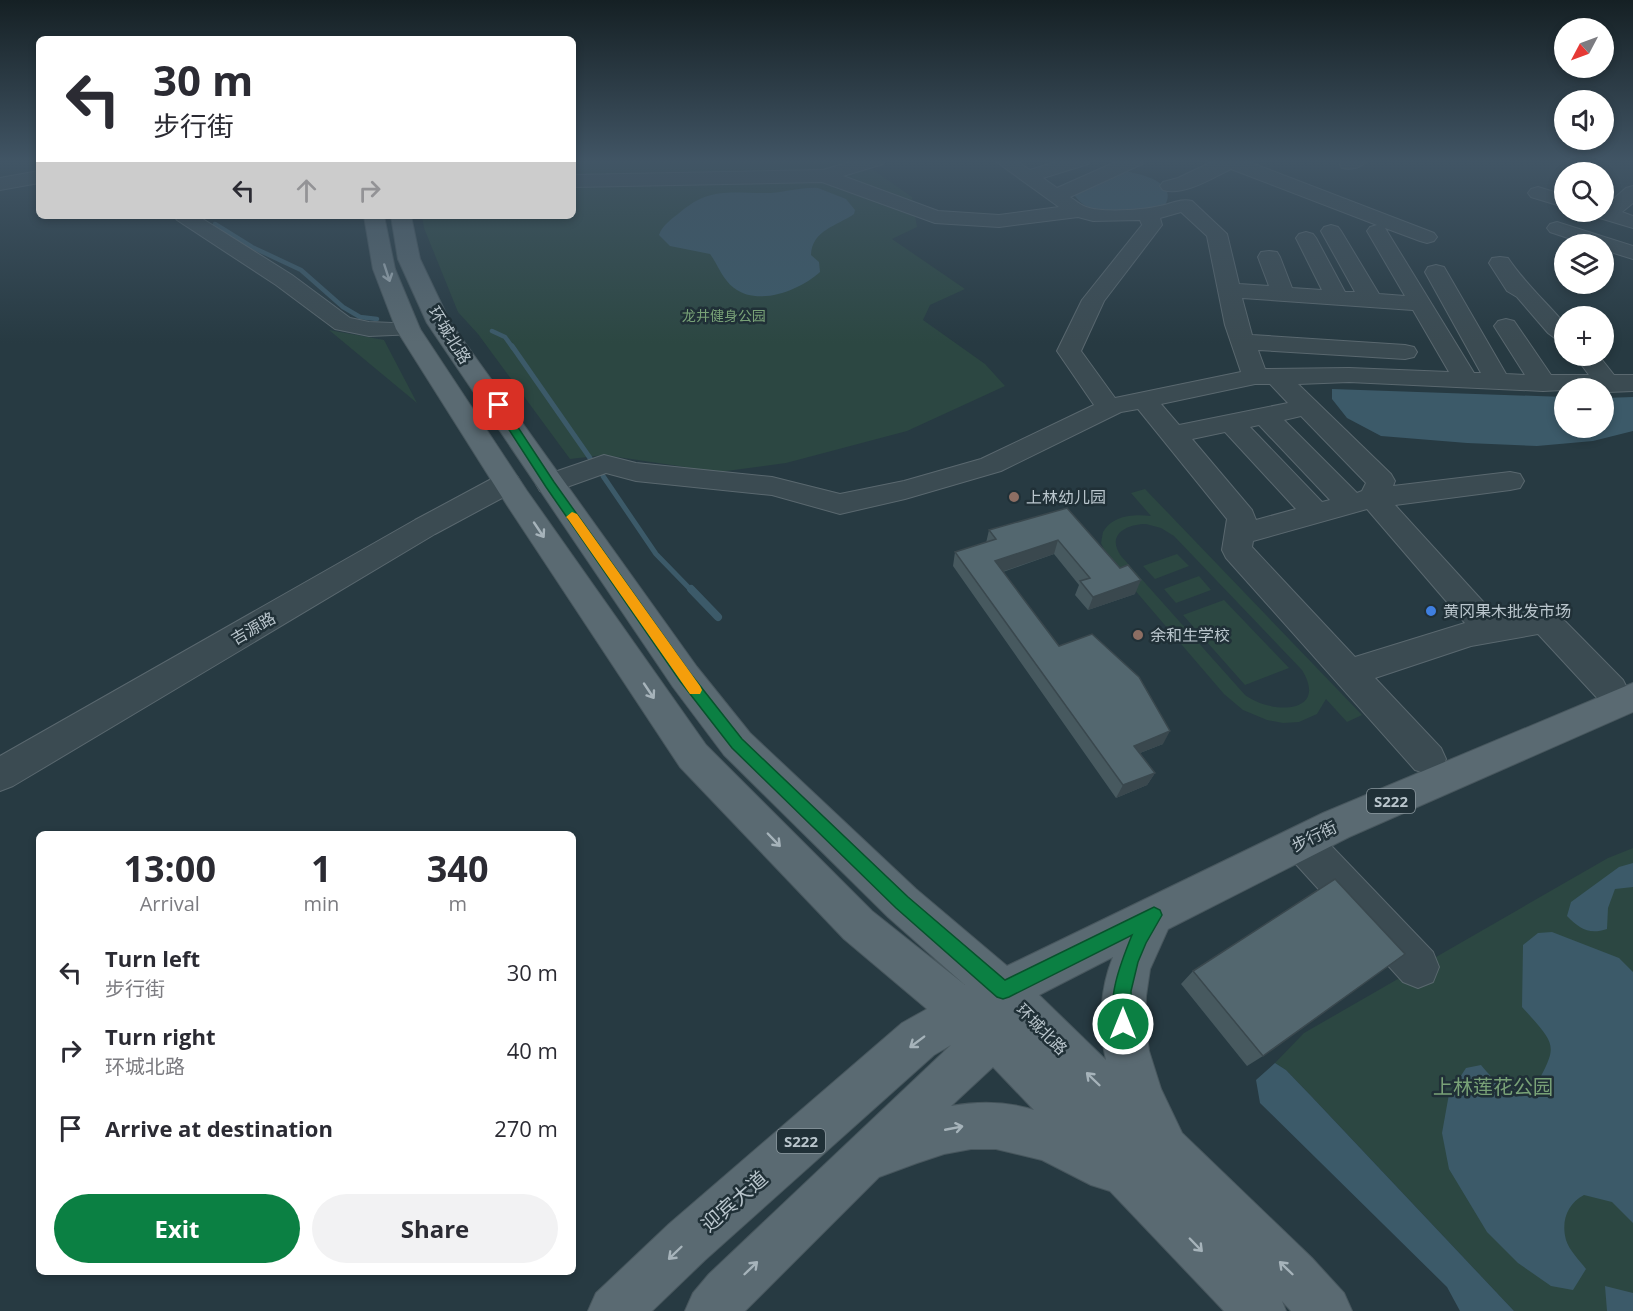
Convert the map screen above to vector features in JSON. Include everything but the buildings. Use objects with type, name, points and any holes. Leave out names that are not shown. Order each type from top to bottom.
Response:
[{"type":"main road","name":"环城北路","points":[[375,221],[384,269],[408,329],[512,490],[693,756],[858,926],[995,1037],[1168,1183],[1294,1276],[1326,1311]]},
{"type":"main road","name":"环城北路","points":[[403,221],[409,259],[439,323],[499,405],[550,484],[685,677],[737,744],[902,903],[1003,990],[1168,1183],[1260,1311]]},
{"type":"main road","points":[[512,490],[550,484]]},
{"type":"main road","name":"步行街","points":[[1003,990],[1336,825],[1622,693]]},
{"type":"main road","points":[[844,1178],[880,1154],[919,1136],[956,1126],[996,1124],[1037,1132],[1077,1150],[1117,1173],[1168,1183],[1157,1129],[1140,1096],[1128,1059],[1123,1024],[1123,991],[1129,962],[1140,937],[1154,915]]},
{"type":"main road","name":"迎宾大道","points":[[614,1311],[687,1242],[918,1039],[1003,990]]},
{"type":"main road","points":[[711,1311],[727,1292],[955,1070],[995,1037]]},
{"type":"street","points":[[201,221],[343,324],[369,329],[408,329]]},
{"type":"street","points":[[1109,408],[1069,351],[1094,300],[1152,225],[1151,221]]},
{"type":"street","points":[[1203,221],[1217,234],[1236,316],[1266,377],[1307,407],[1381,482],[1361,501]]},
{"type":"street","points":[[1386,221],[1427,237]]},
{"type":"street","points":[[1566,222],[1557,228],[1633,253]]},
{"type":"street","points":[[1331,231],[1388,321],[1418,378]]},
{"type":"street","points":[[1377,231],[1466,380]]},
{"type":"street","points":[[1306,238],[1337,298]]},
{"type":"street","points":[[1269,257],[1283,294]]},
{"type":"street","points":[[1500,263],[1515,286],[1525,292],[1554,326]]},
{"type":"street","points":[[1436,272],[1498,381]]},
{"type":"street","points":[[1236,316],[1283,294],[1337,298],[1388,321]]},
{"type":"street","points":[[1236,316],[1388,321],[1420,304]]},
{"type":"street","points":[[1236,316],[1388,321]]},
{"type":"street","points":[[1506,326],[1543,383]]},
{"type":"street","points":[[1595,366],[1617,385]]},
{"type":"street","points":[[1597,366],[1617,385]]},
{"type":"street","points":[[550,484],[604,464],[636,472],[772,486],[840,504],[905,490],[991,465],[1109,408],[1266,377],[1349,375],[1617,385]]},
{"type":"street","points":[[1144,400],[1242,517],[1237,549],[1347,673],[1428,759]]},
{"type":"street","points":[[1173,435],[1307,407]]},
{"type":"street","points":[[1265,416],[1361,501],[1489,630]]},
{"type":"street","points":[[1231,423],[1316,513]]},
{"type":"street","points":[[1239,535],[1361,501],[1510,481]]},
{"type":"street","name":"吉源路","points":[[0,775],[425,527],[512,490]]},
{"type":"street","points":[[1347,673],[1489,630],[1545,621],[1622,693]]},
{"type":"street","points":[[1307,848],[1418,967]]},
{"type":"green space","name":"龙井健身公园","points":[[423,221],[916,221],[917,227],[892,239],[965,289],[930,305],[923,320],[985,364],[1005,386],[907,431],[786,463],[719,472],[604,455],[570,459],[478,334],[458,312]]},
{"type":"green space","points":[[329,330],[384,340],[417,403]]},
{"type":"green space","points":[[1145,489],[1362,715],[1347,722],[1326,699],[1317,714],[1299,722],[1283,723],[1267,720],[1243,710],[1224,694],[1109,560],[1101,543],[1103,532],[1112,522],[1124,517],[1151,516],[1131,493]],"holes":[[[1146,524],[1161,528],[1174,536],[1302,670],[1308,685],[1308,695],[1303,703],[1294,707],[1269,706],[1245,695],[1121,556],[1116,542],[1120,532],[1132,526]]]},
{"type":"green space","points":[[1177,554],[1189,566],[1155,579],[1143,566]]},
{"type":"green space","points":[[1199,576],[1211,590],[1176,603],[1164,589]]},
{"type":"green space","points":[[1224,600],[1289,668],[1245,685],[1183,615]]},
{"type":"green space","name":"上林莲花公园","points":[[1633,848],[1633,1311],[1514,1311],[1286,1070],[1275,1063],[1304,1033],[1608,858]]},
{"type":"water","points":[[841,221],[821,234],[812,247],[811,255],[819,262],[820,272],[791,290],[767,296],[744,294],[734,288],[710,254],[670,246],[659,235],[667,223]]},
{"type":"water","points":[[1332,389],[1554,397],[1554,438],[1605,438],[1537,446],[1381,436],[1347,418],[1332,399]]},
{"type":"water","points":[[1633,397],[1633,431],[1614,436],[1614,398]]},
{"type":"water","points":[[1633,863],[1633,887],[1615,889],[1608,908],[1607,929],[1585,930],[1567,916],[1571,902],[1619,867]]},
{"type":"water","points":[[1552,932],[1619,958],[1633,972],[1633,1223],[1612,1202],[1584,1195],[1573,1203],[1565,1220],[1566,1240],[1586,1269],[1573,1290],[1551,1286],[1518,1263],[1487,1232],[1449,1169],[1442,1133],[1449,1094],[1466,1068],[1481,1065],[1503,1087],[1516,1092],[1532,1093],[1547,1065],[1551,1047],[1543,1031],[1522,1007],[1523,945],[1538,933]]},
{"type":"water","points":[[1275,1063],[1286,1070],[1514,1311],[1460,1311],[1447,1287],[1260,1103],[1256,1080]]},
{"type":"water","points":[[1605,1286],[1633,1293],[1633,1311],[1607,1311]]},
{"type":"waterway","points":[[215,224],[252,247],[301,270],[343,307],[360,317],[377,319]]},
{"type":"waterway","points":[[492,331],[505,337],[513,348]]},
{"type":"waterway","points":[[512,346],[590,458]]},
{"type":"waterway","points":[[603,476],[656,554],[692,591]]},
{"type":"waterway","points":[[691,589],[718,617]]},
{"type":"slow traffic","points":[[572,517],[695,690]]},
{"type":"place","name":"上林幼儿园","points":[[1014,497]]},
{"type":"place","name":"黄冈果木批发市场","points":[[1431,611]]},
{"type":"place","name":"余和生学校","points":[[1138,635]]},
{"type":"route","points":[[499,405],[550,484],[685,677],[737,744],[902,903],[1003,990],[1154,915],[1140,937],[1129,962],[1123,991],[1123,1024]]}]
